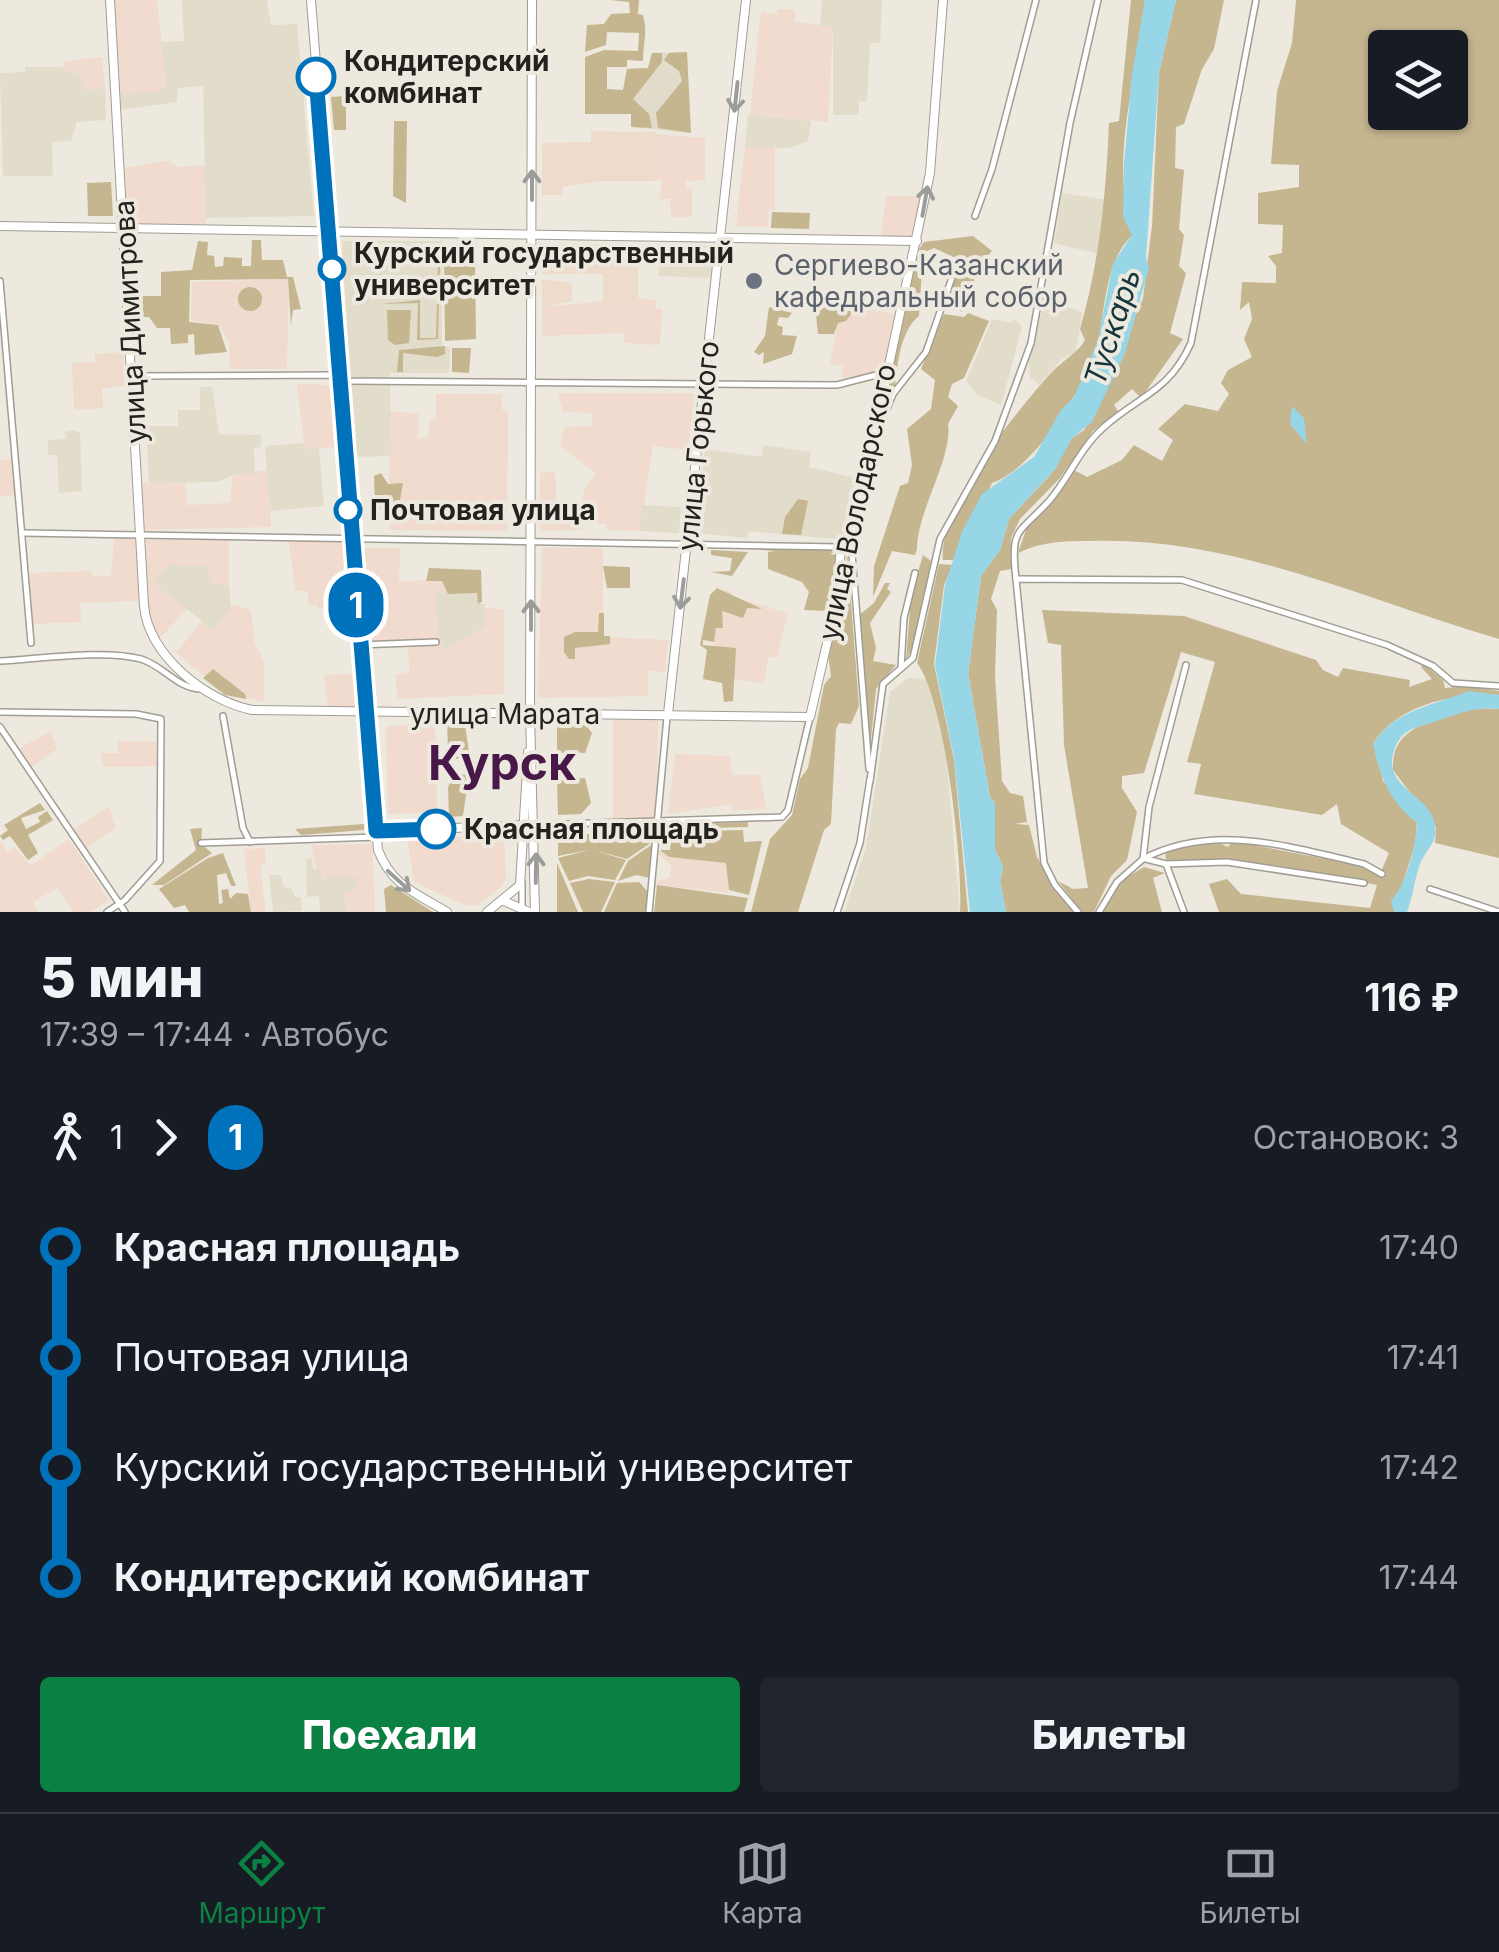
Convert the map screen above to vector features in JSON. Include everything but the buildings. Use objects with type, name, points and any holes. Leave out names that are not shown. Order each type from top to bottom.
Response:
[{"type":"main road","name":"улица Димитрова","points":[[110,0],[140,536],[146,624],[153,642]]},
{"type":"main road","points":[[310,0],[364,713],[377,834],[386,871],[400,886],[447,912]]},
{"type":"main road","points":[[504,900],[532,912],[536,825],[530,713],[532,0]]},
{"type":"main road","name":"улица Горького","points":[[668,714],[746,0]]},
{"type":"main road","name":"улица Володарского","points":[[810,717],[836,604],[841,547],[852,538],[884,373],[918,241],[930,174],[942,0]]},
{"type":"main road","points":[[0,226],[918,241]]},
{"type":"main road","name":"улица Марата","points":[[153,642],[205,689],[232,705],[252,710],[810,717]]},
{"type":"main road","points":[[487,912],[518,889],[522,875],[530,713]]},
{"type":"main road","points":[[377,834],[536,825]]},
{"type":"street","points":[[974,216],[992,169],[1036,0]]},
{"type":"street","points":[[837,912],[860,843],[880,692],[887,678],[913,658],[940,539],[995,441],[1031,343],[1070,123],[1098,0]]},
{"type":"street","points":[[1078,912],[1055,885],[1044,863],[1014,540],[1022,522],[1050,500],[1070,465],[1106,425],[1180,368],[1191,343],[1256,0]]},
{"type":"street","points":[[870,441],[881,428],[893,394],[926,352],[956,266]]},
{"type":"street","points":[[0,281],[31,642]]},
{"type":"street","points":[[134,376],[836,385],[884,373]]},
{"type":"street","points":[[23,533],[841,547]]},
{"type":"street","points":[[852,538],[870,780]]},
{"type":"street","points":[[902,666],[904,618],[914,573]]},
{"type":"street","points":[[1016,579],[1182,580],[1387,645],[1433,666],[1453,684],[1499,686]]},
{"type":"street","points":[[359,645],[436,642]]},
{"type":"street","name":"улица Марата","points":[[0,661],[134,657],[156,666],[188,689],[205,689]]},
{"type":"street","points":[[1143,858],[1149,807],[1186,665]]},
{"type":"street","points":[[0,712],[159,717],[160,861],[120,904],[107,912]]},
{"type":"street","points":[[650,912],[668,714]]},
{"type":"street","points":[[223,716],[242,828],[250,842]]},
{"type":"street","name":"улица Володарского","points":[[660,821],[777,818],[788,810],[810,717]]},
{"type":"street","points":[[0,727],[126,912]]},
{"type":"street","points":[[536,825],[660,821]]},
{"type":"street","points":[[200,844],[377,834]]},
{"type":"street","points":[[1099,912],[1117,882],[1143,858],[1168,845],[1221,837],[1364,864],[1382,874]]},
{"type":"street","points":[[1143,858],[1166,864],[1227,862],[1364,883]]},
{"type":"street","points":[[1166,864],[1184,912]]},
{"type":"street","points":[[522,875],[522,908]]},
{"type":"street","points":[[1430,888],[1495,911]]},
{"type":"shaded area","points":[[114,0],[157,0],[167,86],[158,92],[121,94]]},
{"type":"shaded area","points":[[182,0],[267,0],[271,25],[297,24],[314,216],[206,218],[203,86],[178,88],[177,102],[120,110],[121,94],[158,92],[167,86],[161,42],[184,41]]},
{"type":"shaded area","points":[[610,0],[639,0],[638,14],[643,15],[645,33],[643,61],[627,60],[627,67],[607,67],[607,89],[623,90],[627,69],[648,68],[652,53],[662,53],[662,62],[633,99],[649,114],[652,128],[631,127],[631,114],[585,114],[585,57],[604,50],[638,51],[639,33],[607,32],[606,45],[585,52],[587,25],[604,24],[611,14],[630,13],[629,2]]},
{"type":"shaded area","points":[[822,0],[882,0],[880,43],[870,43],[867,101],[859,101],[859,115],[833,115],[833,27],[820,25]]},
{"type":"shaded area","points":[[1131,0],[1145,0],[1124,148],[1126,206],[1133,235],[1112,269],[1094,355],[1058,421],[1026,460],[992,483],[955,560],[943,560],[953,514],[982,461],[1037,389],[1085,340],[1080,329],[1101,226],[1109,123],[1119,121]]},
{"type":"shaded area","points":[[1176,0],[1224,0],[1214,49],[1202,69],[1184,124],[1176,127],[1175,168],[1184,170],[1179,229],[1184,235],[1179,266],[1186,273],[1170,333],[1183,339],[1141,398],[1132,389],[1114,405],[1118,411],[1093,431],[1060,478],[1020,519],[1011,538],[1011,569],[1000,571],[991,599],[997,610],[995,676],[1002,781],[1010,793],[1023,796],[1027,822],[1015,824],[1029,825],[1037,857],[1073,912],[1006,912],[1000,881],[1003,866],[995,850],[995,803],[990,797],[968,674],[981,576],[1000,550],[1009,519],[1050,475],[1072,438],[1084,430],[1125,353],[1126,337],[1143,298],[1152,226],[1159,72]]},
{"type":"shaded area","points":[[1296,0],[1499,0],[1499,639],[1299,574],[1197,549],[1145,542],[1073,541],[1045,544],[1018,553],[1027,527],[1074,470],[1087,477],[1122,460],[1134,445],[1162,461],[1173,440],[1158,429],[1185,404],[1218,411],[1229,394],[1221,383],[1228,370],[1252,357],[1244,339],[1252,319],[1249,302],[1240,310],[1242,282],[1276,283],[1276,266],[1268,256],[1282,253],[1283,225],[1258,224],[1258,193],[1299,187],[1299,165],[1271,164],[1277,91],[1292,43]]},
{"type":"shaded area","points":[[778,9],[795,10],[795,22],[833,27],[828,122],[750,115],[760,18],[762,12],[777,14]]},
{"type":"shaded area","points":[[687,52],[691,133],[631,127],[632,111],[620,109],[627,69],[648,68],[652,53]]},
{"type":"shaded area","points":[[687,52],[691,133],[658,128],[656,113],[682,81],[679,71],[664,60],[669,53]]},
{"type":"shaded area","points":[[102,57],[105,88],[83,90],[80,76],[62,68],[65,61]]},
{"type":"shaded area","points":[[25,67],[59,67],[81,76],[84,90],[105,88],[106,120],[77,122],[71,141],[52,142],[53,176],[3,176],[0,73],[25,72]]},
{"type":"shaded area","points":[[346,96],[346,130],[334,130],[331,97]]},
{"type":"shaded area","points":[[748,115],[811,121],[808,141],[789,148],[745,147]]},
{"type":"shaded area","points":[[394,121],[407,121],[406,203],[393,196]]},
{"type":"shaded area","points":[[591,131],[655,132],[656,181],[598,181],[563,187],[562,195],[542,195],[542,143],[591,142]]},
{"type":"shaded area","points":[[655,134],[705,138],[705,180],[686,181],[687,188],[692,188],[692,217],[671,217],[670,199],[659,199],[662,180],[656,179]]},
{"type":"shaded area","points":[[745,147],[775,147],[775,210],[769,210],[768,227],[736,226]]},
{"type":"shaded area","points":[[169,160],[177,167],[206,165],[206,224],[128,224],[125,168]]},
{"type":"shaded area","points":[[111,182],[113,216],[88,216],[87,183]]},
{"type":"shaded area","points":[[1062,193],[1107,200],[1099,254],[1054,243]]},
{"type":"shaded area","points":[[886,196],[924,196],[916,237],[881,237]]},
{"type":"shaded area","points":[[772,212],[810,213],[809,229],[771,228]]},
{"type":"shaded area","points":[[973,236],[992,251],[982,261],[962,312],[948,304],[960,260],[934,248],[923,253],[919,316],[904,340],[894,394],[880,427],[917,252],[924,242]]},
{"type":"shaded area","points":[[252,240],[261,240],[262,260],[283,260],[287,277],[293,277],[301,309],[293,310],[291,325],[288,279],[190,280],[189,322],[218,325],[227,352],[195,355],[194,334],[188,335],[188,343],[171,344],[170,328],[157,328],[149,317],[141,317],[140,296],[161,296],[161,272],[192,270],[198,241],[208,242],[207,255],[214,256],[215,267],[223,266],[224,257],[242,258],[242,266],[251,266]]},
{"type":"shaded area","name":"Курский государственный университет","points":[[342,241],[442,241],[442,346],[450,347],[449,373],[390,373],[391,456],[354,457]]},
{"type":"shaded area","points":[[542,243],[638,245],[638,301],[603,302],[603,274],[542,274]]},
{"type":"shaded area","points":[[658,246],[714,246],[710,278],[659,276]]},
{"type":"shaded area","points":[[416,260],[440,263],[438,339],[417,340],[418,303],[381,304],[420,300],[420,338],[436,338],[438,263]]},
{"type":"shaded area","points":[[475,260],[476,339],[445,341],[444,261]]},
{"type":"shaded area","points":[[289,279],[287,369],[230,369],[229,343],[219,324],[191,321],[192,282]]},
{"type":"shaded area","points":[[542,279],[572,283],[572,301],[542,307]]},
{"type":"shaded area","points":[[250,287],[262,299],[250,311],[238,299]]},
{"type":"shaded area","points":[[639,298],[656,300],[656,309],[662,309],[660,345],[624,343],[623,333],[542,336],[542,307]]},
{"type":"shaded area","points":[[1045,299],[1082,312],[1076,352],[1062,359],[1039,385],[1030,377],[1029,359]]},
{"type":"shaded area","points":[[840,300],[841,304],[857,306],[846,321],[838,323],[834,334],[818,334],[816,315],[826,303]]},
{"type":"shaded area","points":[[854,306],[902,316],[888,372],[842,378],[843,366],[830,364],[838,323],[846,321]]},
{"type":"shaded area","points":[[769,307],[792,313],[788,318],[779,317],[777,325],[783,327],[782,335],[797,336],[792,354],[763,364],[764,352],[754,352],[765,336]]},
{"type":"shaded area","points":[[387,310],[411,310],[409,343],[395,345],[388,340]]},
{"type":"shaded area","points":[[968,313],[989,321],[964,378],[952,384],[948,397],[958,406],[948,424],[945,453],[915,555],[892,551],[873,597],[874,566],[900,486],[908,483],[912,465],[907,429],[931,409],[935,380],[921,369],[944,314],[964,317]]},
{"type":"shaded area","points":[[1014,318],[1022,327],[1001,405],[977,395],[966,381],[992,319],[1012,323]]},
{"type":"shaded area","points":[[445,346],[445,354],[437,357],[403,353],[403,372],[397,372],[399,350]]},
{"type":"shaded area","points":[[452,348],[471,348],[469,373],[452,372]]},
{"type":"shaded area","points":[[123,352],[125,386],[102,388],[103,408],[74,410],[72,363],[95,362],[95,354]]},
{"type":"shaded area","points":[[297,384],[334,385],[338,447],[305,449]]},
{"type":"shaded area","points":[[200,387],[212,387],[219,434],[261,435],[261,447],[254,448],[255,473],[233,475],[218,482],[149,483],[146,426],[178,426],[178,410],[200,410]]},
{"type":"shaded area","points":[[558,393],[694,393],[689,450],[653,446],[640,531],[607,530],[606,524],[592,524],[591,508],[584,507],[583,530],[540,531],[540,473],[555,472],[557,508],[579,507],[587,484],[597,474],[560,446],[564,427],[592,426],[593,413],[563,412]]},
{"type":"shaded area","points":[[436,394],[502,394],[502,410],[508,411],[507,531],[389,530],[390,412],[419,413],[418,439],[429,436],[429,420],[436,420]]},
{"type":"shaded area","points":[[64,432],[80,433],[82,491],[59,493],[57,455],[48,455],[48,440],[67,439]]},
{"type":"shaded area","points":[[304,443],[305,449],[319,448],[324,506],[270,511],[265,446]]},
{"type":"shaded area","points":[[764,445],[811,452],[809,467],[860,479],[846,540],[749,531],[747,538],[697,533],[705,449],[762,457]]},
{"type":"shaded area","points":[[12,459],[15,495],[0,496],[0,460]]},
{"type":"shaded area","points":[[267,470],[271,527],[143,530],[141,483],[185,483],[187,505],[230,503],[233,475]]},
{"type":"shaded area","points":[[381,473],[388,484],[403,483],[395,507],[375,509],[374,476]]},
{"type":"shaded area","points":[[798,499],[808,501],[801,535],[782,534],[785,517]]},
{"type":"shaded area","points":[[642,505],[681,507],[679,533],[640,531]]},
{"type":"shaded area","points":[[114,538],[136,538],[139,601],[80,603],[81,622],[33,624],[29,573],[92,571],[93,576],[111,576]]},
{"type":"shaded area","points":[[146,540],[229,540],[229,586],[210,583],[206,566],[155,583],[187,609],[157,641],[149,624]]},
{"type":"shaded area","points":[[289,541],[343,542],[348,607],[318,609],[317,605],[309,606],[307,591],[295,591]]},
{"type":"shaded area","points":[[700,545],[837,550],[830,554],[836,555],[837,579],[829,611],[804,610],[809,592],[802,582],[768,569],[768,552],[775,551]]},
{"type":"shaded area","points":[[361,548],[400,548],[399,581],[449,580],[477,590],[478,604],[504,609],[504,694],[397,699],[396,674],[409,672],[408,643],[370,644]]},
{"type":"shaded area","points":[[542,548],[603,548],[603,637],[668,640],[665,672],[648,671],[648,696],[538,698]]},
{"type":"shaded area","points":[[711,550],[748,552],[732,576],[711,572],[730,571],[732,558],[711,555]]},
{"type":"shaded area","points":[[847,551],[859,706],[851,724],[839,723],[836,729],[831,824],[824,830],[798,912],[751,912],[770,839],[792,815],[800,779],[808,768],[824,685],[831,676],[828,654],[844,597]]},
{"type":"shaded area","points":[[923,555],[931,561],[920,629],[906,661],[911,596]]},
{"type":"shaded area","points":[[939,564],[953,565],[944,585],[934,664],[954,760],[968,912],[960,912],[955,821],[944,745],[927,682],[917,663]]},
{"type":"shaded area","points":[[168,565],[206,566],[210,583],[229,586],[231,608],[213,630],[154,583]]},
{"type":"shaded area","points":[[603,566],[630,567],[630,588],[607,588]]},
{"type":"shaded area","points":[[429,568],[481,570],[482,602],[478,604],[477,593],[448,594],[442,581],[426,581]]},
{"type":"shaded area","points":[[885,583],[890,583],[887,589],[891,592],[870,623],[876,648],[873,661],[896,665],[876,689],[870,750],[858,616],[874,603]]},
{"type":"shaded area","points":[[717,588],[762,609],[747,608],[743,618],[722,611],[723,628],[716,628],[714,642],[703,640],[703,645],[736,648],[733,701],[724,702],[722,683],[703,679],[707,650],[700,645],[710,595]]},
{"type":"shaded area","points":[[477,590],[478,604],[485,604],[485,626],[445,649],[438,638],[436,592]]},
{"type":"shaded area","points":[[724,590],[731,591],[731,597],[788,613],[777,658],[768,657],[764,683],[731,679],[713,647]]},
{"type":"shaded area","points":[[233,604],[251,610],[255,644],[264,661],[264,702],[225,693],[176,653],[202,621],[213,630]]},
{"type":"shaded area","points":[[1042,610],[1184,616],[1316,660],[1323,670],[1338,677],[1343,668],[1410,680],[1409,687],[1432,679],[1421,667],[1424,664],[1443,680],[1445,688],[1468,686],[1499,691],[1499,695],[1465,696],[1414,709],[1385,729],[1374,742],[1383,781],[1417,822],[1415,844],[1394,912],[1219,912],[1209,884],[1227,879],[1241,894],[1370,908],[1377,885],[1274,865],[1166,860],[1165,849],[1215,841],[1228,847],[1233,841],[1362,866],[1379,876],[1389,853],[1341,824],[1337,804],[1322,815],[1194,794],[1201,764],[1187,762],[1215,662],[1181,652],[1144,773],[1122,776],[1122,788],[1137,812],[1127,860],[1111,876],[1094,912],[1082,912],[1058,881],[1073,889],[1088,888],[1064,745],[1061,645],[1048,643]]},
{"type":"shaded area","points":[[599,613],[604,613],[604,636],[610,636],[610,644],[575,648],[575,659],[569,659],[564,652],[564,637],[575,632],[598,632]]},
{"type":"shaded area","points":[[213,669],[245,694],[246,699],[225,695],[203,678]]},
{"type":"shaded area","points":[[353,674],[355,707],[328,706],[324,675]]},
{"type":"shaded area","points":[[908,678],[929,679],[944,732],[960,912],[844,912],[866,848],[890,692]]},
{"type":"shaded area","points":[[1474,708],[1499,709],[1499,858],[1435,843],[1436,827],[1393,770],[1394,754],[1408,733]]},
{"type":"shaded area","points":[[613,718],[658,718],[657,818],[613,819]]},
{"type":"shaded area","points":[[464,719],[470,758],[454,759],[448,752],[447,720]]},
{"type":"shaded area","points":[[582,720],[592,733],[585,753],[557,753],[557,721]]},
{"type":"shaded area","points":[[435,725],[437,812],[388,814],[386,726]]},
{"type":"shaded area","points":[[50,731],[57,749],[31,767],[19,749]]},
{"type":"shaded area","points":[[118,741],[156,742],[157,766],[104,767],[100,753],[118,753]]},
{"type":"shaded area","points":[[675,754],[730,756],[732,775],[760,775],[766,809],[732,811],[731,804],[668,814]]},
{"type":"shaded area","points":[[469,774],[463,816],[449,817],[448,787],[454,775]]},
{"type":"shaded area","points":[[585,778],[591,803],[581,814],[558,815],[557,779]]},
{"type":"shaded area","points":[[40,803],[45,810],[21,818],[26,829],[40,822],[38,817],[47,811],[53,820],[28,835],[38,853],[28,860],[10,836],[3,840],[0,836],[8,830],[4,825]]},
{"type":"shaded area","points":[[109,806],[116,828],[86,848],[73,830]]},
{"type":"shaded area","points":[[748,822],[748,827],[662,829],[666,825]]},
{"type":"shaded area","points":[[364,824],[364,830],[301,835],[295,829]]},
{"type":"shaded area","points":[[202,828],[201,844],[212,853],[164,885],[152,885],[196,850],[190,829]]},
{"type":"shaded area","points":[[743,830],[744,842],[762,841],[749,895],[729,890],[726,863],[669,857],[660,850],[670,850],[671,832]]},
{"type":"shaded area","points":[[656,832],[655,840],[627,859],[593,850],[626,860],[615,880],[588,876],[569,881],[558,858],[589,850],[558,856],[558,835]]},
{"type":"shaded area","points":[[504,836],[506,877],[502,886],[478,905],[464,905],[414,882],[407,838]]},
{"type":"shaded area","points":[[69,839],[109,900],[90,912],[74,912],[57,888],[33,902],[39,912],[0,912],[0,840],[8,852],[15,847],[30,866]]},
{"type":"shaded area","points":[[654,843],[650,878],[636,875],[618,881],[628,861]]},
{"type":"shaded area","points":[[372,844],[375,912],[346,912],[345,893],[320,884],[311,845]]},
{"type":"shaded area","points":[[265,848],[266,863],[260,866],[266,912],[251,912],[244,849]]},
{"type":"shaded area","points":[[660,850],[669,857],[726,863],[729,893],[657,885],[656,882],[670,877],[671,865],[659,855]]},
{"type":"shaded area","points":[[223,853],[236,886],[231,886],[226,873],[217,875],[219,904],[223,903],[221,890],[228,889],[230,899],[236,893],[248,894],[251,912],[189,912],[185,905],[174,908],[159,889]]},
{"type":"shaded area","points":[[312,857],[313,869],[321,869],[321,884],[327,877],[356,877],[357,888],[345,894],[346,912],[320,912],[319,896],[307,897],[306,859]]},
{"type":"shaded area","points":[[557,863],[578,912],[557,912]]},
{"type":"shaded area","points":[[1144,867],[1165,873],[1153,878],[1162,912],[1102,912],[1118,883]]},
{"type":"shaded area","points":[[269,875],[280,875],[285,888],[291,887],[295,897],[301,897],[302,911],[273,912]]},
{"type":"shaded area","points":[[589,879],[615,882],[601,912],[583,912],[570,883]]},
{"type":"shaded area","points":[[639,882],[648,892],[646,912],[604,912],[617,883]]},
{"type":"shaded area","points":[[391,885],[433,912],[386,912],[384,889]]},
{"type":"shaded area","points":[[657,885],[748,898],[744,912],[654,912]]},
{"type":"water","name":"Тускарь","points":[[1145,0],[1176,0],[1159,72],[1146,258],[1149,268],[1125,353],[1092,422],[1072,438],[1056,468],[1009,519],[1000,550],[981,576],[968,674],[990,797],[995,803],[995,850],[1003,866],[1000,881],[1006,912],[970,912],[954,758],[935,665],[945,585],[962,532],[982,494],[1034,457],[1061,410],[1074,397],[1098,340],[1113,264],[1132,235],[1123,217],[1124,164],[1132,74]]},
{"type":"water","points":[[1292,406],[1304,418],[1307,444],[1290,424]]},
{"type":"water","points":[[1469,691],[1499,695],[1499,709],[1470,710],[1414,728],[1403,735],[1395,748],[1394,773],[1431,814],[1435,832],[1419,867],[1407,912],[1394,912],[1391,900],[1406,875],[1417,823],[1388,790],[1373,744],[1403,716]]},
{"type":"bus line","name":"1","points":[[316,77],[350,545],[376,831],[436,829]]},
{"type":"place","name":"Кондитерский комбинат","points":[[316,77]]},
{"type":"place","name":"Курский государственный университет","points":[[332,269]]},
{"type":"place","name":"Сергиево-Казанский кафедральный собор","points":[[754,281]]},
{"type":"place","name":"Почтовая улица","points":[[348,510]]},
{"type":"place","name":"Красная площадь","points":[[436,829]]},
{"type":"district","name":"Курск","points":[[502,762]]}]
